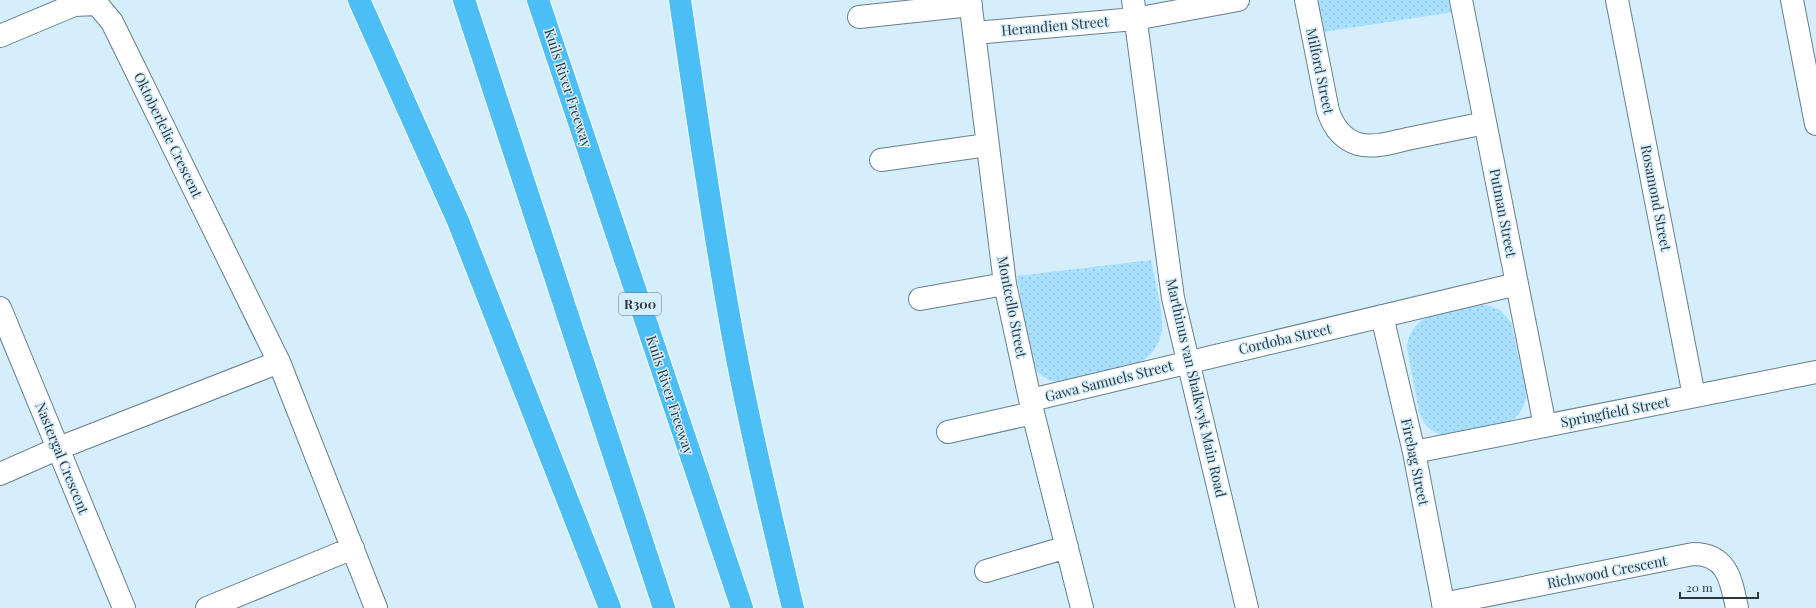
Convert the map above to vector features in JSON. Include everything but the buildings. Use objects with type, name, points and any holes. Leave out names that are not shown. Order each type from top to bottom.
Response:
[{"type":"highway","points":[[359,0],[458,221],[610,608]]},
{"type":"highway","points":[[464,0],[664,608]]},
{"type":"highway","name":"Kuils River Freeway","points":[[538,0],[742,608]]},
{"type":"highway","points":[[680,0],[709,194],[733,332],[763,482],[793,608]]},
{"type":"street","name":"Herandien Street","points":[[974,33],[1134,9],[1238,0]]},
{"type":"street","name":"Milford Street","points":[[1306,0],[1328,111],[1335,127],[1348,139],[1357,144],[1368,145],[1386,143],[1485,123]]},
{"type":"street","name":"Putman Street","points":[[1461,0],[1545,426]]},
{"type":"street","name":"Rosamond Street","points":[[1617,0],[1694,396]]},
{"type":"street","points":[[1792,0],[1816,124]]},
{"type":"street","points":[[859,17],[971,3]]},
{"type":"street","name":"Montcello Street","points":[[971,3],[1005,284],[1032,406],[1082,608]]},
{"type":"street","name":"Oktoberlelie Crescent","points":[[0,36],[74,5],[97,4],[112,22],[279,362],[376,608]]},
{"type":"street","name":"Marthinus van Shalkwyk Main Road","points":[[1134,9],[1173,298],[1247,608]]},
{"type":"street","points":[[881,160],[987,144]]},
{"type":"street","points":[[920,299],[1005,284]]},
{"type":"street","name":"Cordoba Street","points":[[1188,362],[1517,284]]},
{"type":"street","name":"Nastergal Crescent","points":[[0,308],[124,608]]},
{"type":"street","name":"Firebag Street","points":[[1382,316],[1414,452],[1444,606]]},
{"type":"street","points":[[0,474],[59,448],[279,362]]},
{"type":"street","name":"Gawa Samuels Street","points":[[948,432],[1032,406],[1188,362]]},
{"type":"street","name":"Springfield Street","points":[[1414,452],[1816,372]]},
{"type":"street","points":[[986,571],[1067,547]]},
{"type":"street","points":[[207,608],[353,548]]},
{"type":"street","name":"Richwood Crescent","points":[[1444,606],[1701,554],[1716,560],[1724,566],[1729,575],[1737,608]]},
{"type":"shaded area","points":[[1317,0],[1452,0],[1454,12],[1323,32]]},
{"type":"shaded area","points":[[1151,260],[1162,320],[1161,335],[1152,353],[1146,359],[1136,364],[1068,382],[1052,381],[1041,375],[1034,366],[1030,355],[1017,276]]},
{"type":"shaded area","points":[[1482,304],[1499,309],[1511,322],[1527,394],[1525,404],[1516,417],[1504,424],[1442,435],[1433,431],[1427,426],[1422,420],[1419,411],[1407,348],[1410,335],[1416,326],[1424,319],[1435,314]]}]
